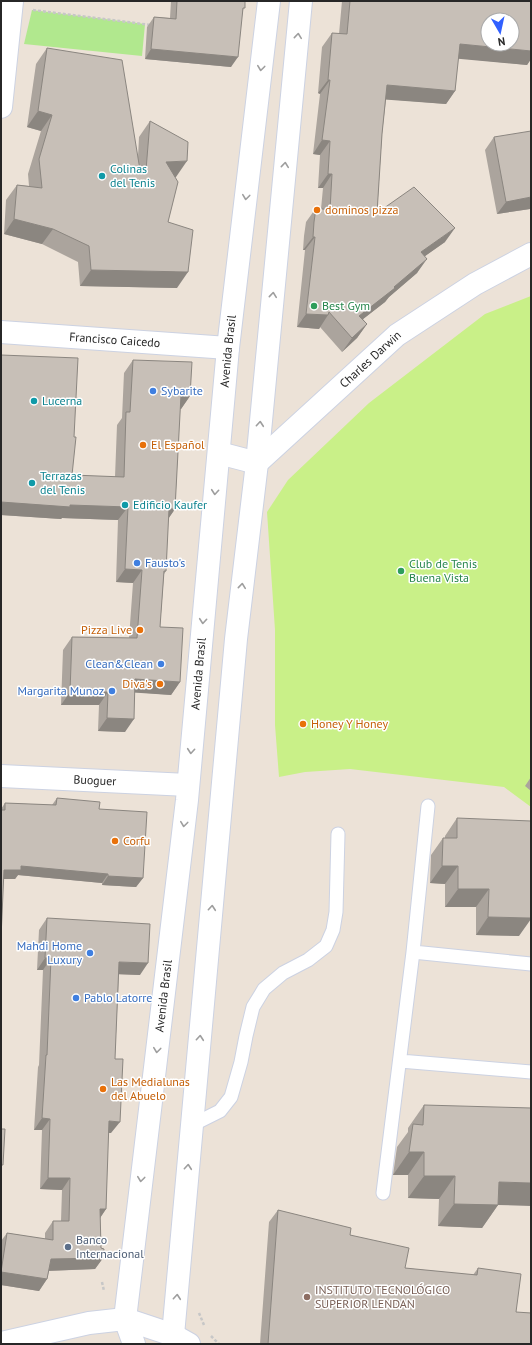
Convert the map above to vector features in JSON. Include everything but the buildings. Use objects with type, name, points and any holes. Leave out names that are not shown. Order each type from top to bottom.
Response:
[{"type":"street","points":[[1,108],[12,1]]},
{"type":"street","name":"Avenida Brasil","points":[[134,1344],[124,1319],[188,785],[228,348],[269,1]]},
{"type":"street","points":[[1,1343],[89,1323],[124,1319],[180,1341],[192,1125],[236,639],[257,463],[301,1]]},
{"type":"street","name":"Charles Darwin","points":[[257,463],[397,336],[475,284],[531,254]]},
{"type":"street","name":"Francisco Caicedo","points":[[1,332],[228,348]]},
{"type":"street","points":[[219,453],[257,463]]},
{"type":"street","name":"Buoguer","points":[[1,776],[188,785]]},
{"type":"lane","points":[[382,1193],[414,952],[428,806]]},
{"type":"lane","points":[[192,1125],[220,1111],[231,1097],[241,1062],[253,1007],[264,989],[283,973],[308,960],[326,946],[333,930],[336,912],[338,834]]},
{"type":"lane","points":[[414,952],[531,964]]},
{"type":"lane","points":[[400,1061],[531,1072]]},
{"type":"path","points":[[32,10],[152,25]]},
{"type":"path","points":[[102,1282],[104,1292]]},
{"type":"path","points":[[199,1312],[205,1327]]},
{"type":"path","points":[[208,1332],[219,1344]]},
{"type":"green space","points":[[32,10],[145,24],[142,56],[24,44]]},
{"type":"green space","name":"Club de Tenis Buena Vista","points":[[531,296],[531,807],[504,787],[350,769],[305,772],[279,777],[275,725],[275,630],[267,512],[288,480],[369,403],[485,314]]},
{"type":"place","name":"Colinas del Tenis","points":[[102,176]]},
{"type":"place","name":"dominos pizza","points":[[317,210]]},
{"type":"place","name":"Best Gym","points":[[314,306]]},
{"type":"place","name":"Sybarite","points":[[153,391]]},
{"type":"place","name":"Lucerna","points":[[34,401]]},
{"type":"place","name":"El Español","points":[[143,445]]},
{"type":"place","name":"Terrazas del Tenis","points":[[32,483]]},
{"type":"place","name":"Edificio Kaufer","points":[[125,505]]},
{"type":"place","name":"Fausto's","points":[[137,563]]},
{"type":"place","name":"Club de Tenis Buena Vista","points":[[401,571]]},
{"type":"place","name":"Pizza Live","points":[[140,630]]},
{"type":"place","name":"Clean&Clean","points":[[161,664]]},
{"type":"place","name":"Diva's","points":[[160,684]]},
{"type":"place","name":"Margarita Munoz","points":[[112,691]]},
{"type":"place","name":"Honey Y Honey","points":[[303,724]]},
{"type":"place","name":"Corfu","points":[[115,841]]},
{"type":"place","name":"Mahdi Home Luxury","points":[[90,953]]},
{"type":"place","name":"Pablo Latorre","points":[[76,998]]},
{"type":"place","name":"Las Medialunas del Abuelo","points":[[103,1089]]},
{"type":"place","name":"Banco Internacional","points":[[68,1247]]},
{"type":"place","name":"INSTITUTO TECNOLÓGICO SUPERIOR LENDAN","points":[[307,1297]]}]
